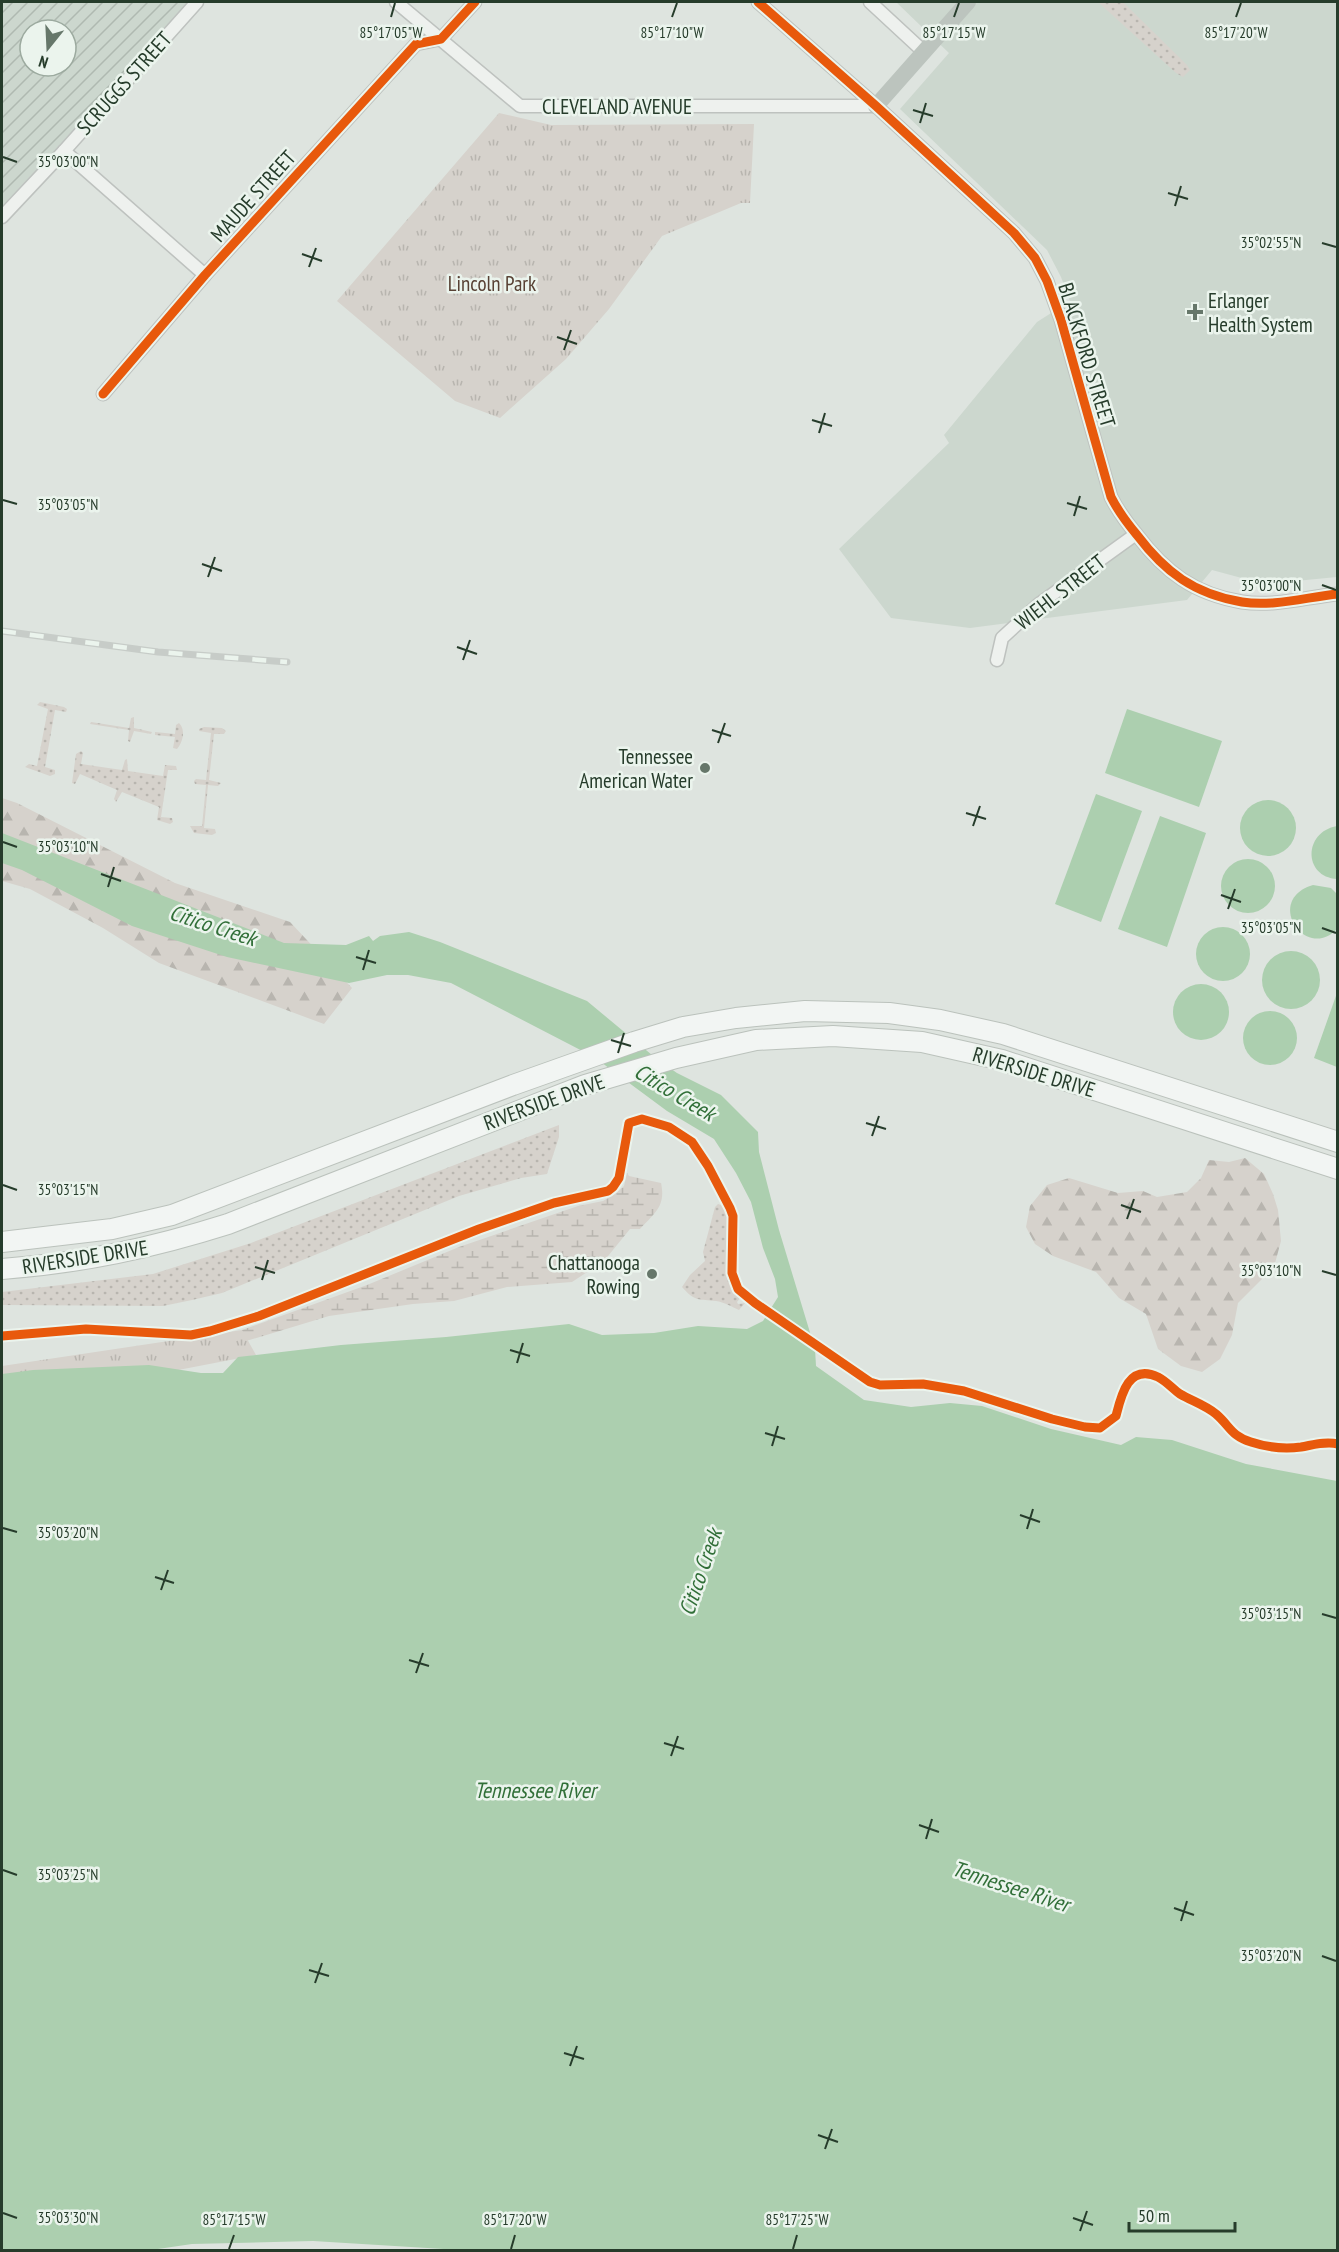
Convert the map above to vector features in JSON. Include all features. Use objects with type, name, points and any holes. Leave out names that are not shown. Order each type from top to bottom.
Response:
[{"type":"main road","name":"RIVERSIDE DRIVE","points":[[2,1242],[112,1229],[172,1215],[513,1085],[683,1027],[736,1018],[805,1011],[889,1013],[940,1020],[1004,1034],[1338,1142]]},
{"type":"main road","name":"RIVERSIDE DRIVE","points":[[2,1269],[111,1256],[173,1241],[228,1224],[585,1085],[676,1058],[756,1040],[834,1036],[922,1042],[1002,1060],[1338,1170]]},
{"type":"street","name":"SCRUGGS STREET","points":[[2,217],[197,2]]},
{"type":"street","name":"CLEVELAND AVENUE","points":[[396,2],[520,106],[876,106]]},
{"type":"street","points":[[441,39],[475,2]]},
{"type":"street","name":"BLACKFORD STREET","points":[[758,2],[876,106],[1014,234],[1035,258],[1047,281],[1061,320],[1107,486],[1116,508],[1153,556],[1175,576],[1198,590],[1243,602],[1275,602],[1338,594]]},
{"type":"street","points":[[870,2],[924,52]]},
{"type":"street","points":[[876,106],[968,2]]},
{"type":"street","name":"MAUDE STREET","points":[[103,394],[205,276],[416,44],[441,39]]},
{"type":"street","points":[[64,151],[205,276]]},
{"type":"street","name":"WIEHL STREET","points":[[997,660],[1002,638],[1039,604],[1136,534]]},
{"type":"shaded area","points":[[2,2],[196,2],[2,225]]},
{"type":"shaded area","name":"Erlanger Health System","points":[[896,2],[1337,2],[1337,577],[1264,584],[1212,570],[1187,600],[970,628],[891,618],[839,549],[949,443],[944,435],[1037,322],[1070,301],[1047,250],[900,109],[949,53]]},
{"type":"green space","points":[[1098,2],[1123,2],[1190,70],[1183,77],[1176,73]]},
{"type":"green space","name":"Lincoln Park","points":[[499,113],[551,125],[754,124],[750,203],[741,203],[662,236],[609,309],[566,359],[500,418],[455,401],[337,301]]},
{"type":"green space","points":[[40,702],[67,709],[66,712],[55,710],[45,767],[55,770],[55,774],[50,776],[25,767],[29,764],[37,766],[48,709],[37,705]]},
{"type":"green space","points":[[134,717],[134,728],[152,732],[151,734],[134,731],[130,742],[128,741],[129,730],[90,724],[91,722],[129,728],[131,718]]},
{"type":"green space","points":[[179,723],[183,736],[177,749],[173,748],[175,737],[155,735],[155,732],[175,734],[176,725]]},
{"type":"green space","points":[[204,727],[222,728],[226,731],[224,734],[214,734],[209,780],[221,783],[218,786],[208,785],[204,828],[215,829],[216,833],[212,835],[194,833],[190,826],[202,826],[206,785],[195,784],[194,781],[196,779],[206,780],[211,733],[199,731]]},
{"type":"green space","points":[[81,751],[83,753],[81,764],[122,770],[127,759],[128,771],[163,776],[165,765],[176,766],[177,770],[168,770],[161,817],[172,818],[173,822],[170,824],[157,820],[159,807],[122,792],[116,802],[114,799],[117,790],[80,774],[75,784],[72,783],[76,754]]},
{"type":"green space","points":[[2,798],[17,803],[175,883],[290,922],[352,988],[324,1024],[159,963],[103,928],[30,889],[2,881]]},
{"type":"green space","points":[[559,1125],[559,1137],[547,1174],[521,1178],[459,1196],[222,1293],[163,1306],[2,1305],[2,1292],[153,1274],[251,1243]]},
{"type":"green space","points":[[1245,1158],[1264,1174],[1273,1194],[1278,1210],[1281,1241],[1274,1267],[1238,1303],[1232,1335],[1220,1359],[1202,1372],[1181,1366],[1158,1349],[1146,1314],[1119,1298],[1096,1272],[1053,1256],[1035,1244],[1026,1227],[1030,1206],[1047,1185],[1069,1178],[1118,1193],[1143,1191],[1157,1197],[1187,1192],[1201,1178],[1209,1160],[1229,1162]]},
{"type":"green space","points":[[627,1173],[629,1176],[661,1183],[662,1198],[658,1209],[640,1229],[630,1229],[604,1261],[572,1282],[507,1287],[454,1301],[413,1304],[329,1316],[243,1342],[242,1330],[367,1285],[459,1247],[578,1206],[603,1201],[624,1186]]},
{"type":"green space","points":[[718,1204],[724,1206],[728,1217],[730,1276],[741,1297],[738,1304],[745,1303],[739,1310],[725,1303],[701,1300],[686,1292],[682,1287],[690,1275],[705,1261],[703,1252],[715,1207]]},
{"type":"green space","points":[[242,1330],[256,1355],[2,1404],[2,1366]]},
{"type":"water","points":[[1127,709],[1222,741],[1199,807],[1105,773]]},
{"type":"water","points":[[1096,794],[1142,811],[1101,922],[1055,904]]},
{"type":"water","points":[[1268,800],[1279,802],[1288,808],[1294,817],[1296,828],[1294,839],[1288,848],[1279,854],[1268,856],[1257,854],[1248,848],[1242,839],[1240,828],[1242,817],[1248,808],[1257,802]]},
{"type":"water","points":[[1160,816],[1206,833],[1167,947],[1118,929]]},
{"type":"water","points":[[1337,826],[1337,879],[1318,871],[1313,863],[1312,854],[1313,845],[1318,837],[1326,830]]},
{"type":"water","name":"Tennessee River","points":[[2,833],[284,943],[346,945],[369,936],[373,941],[380,936],[409,932],[440,942],[587,1001],[658,1060],[677,1073],[721,1095],[758,1132],[759,1152],[779,1230],[815,1349],[816,1366],[864,1400],[911,1407],[950,1403],[982,1406],[1051,1429],[1121,1445],[1136,1437],[1172,1440],[1246,1464],[1337,1481],[1337,2250],[460,2250],[313,2241],[192,2244],[151,2250],[2,2250],[2,1374],[33,1370],[149,1365],[201,1373],[223,1373],[238,1357],[569,1324],[602,1335],[654,1333],[698,1326],[747,1329],[763,1321],[778,1297],[775,1279],[763,1248],[751,1202],[714,1139],[667,1111],[594,1057],[451,983],[408,975],[387,975],[349,983],[227,957],[132,926],[22,870],[2,863]]},
{"type":"water","points":[[1248,859],[1258,861],[1267,867],[1273,876],[1275,886],[1273,896],[1267,905],[1258,911],[1248,913],[1238,911],[1229,905],[1223,896],[1221,886],[1223,876],[1229,867],[1238,861]]},
{"type":"water","points":[[1313,885],[1331,888],[1337,894],[1337,929],[1325,937],[1313,938],[1303,934],[1295,925],[1290,914],[1291,903],[1298,893]]},
{"type":"water","points":[[1223,927],[1233,929],[1242,935],[1248,944],[1250,954],[1248,964],[1242,973],[1233,979],[1223,981],[1213,979],[1204,973],[1198,964],[1196,954],[1198,944],[1204,935],[1213,929]]},
{"type":"water","points":[[1285,951],[1297,951],[1312,959],[1320,974],[1320,986],[1312,1001],[1297,1009],[1285,1009],[1270,1001],[1262,986],[1262,974],[1270,959]]},
{"type":"water","points":[[1201,984],[1212,986],[1221,992],[1227,1001],[1229,1012],[1227,1023],[1221,1032],[1212,1038],[1201,1040],[1190,1038],[1181,1032],[1175,1023],[1173,1012],[1175,1001],[1181,992],[1190,986]]},
{"type":"water","points":[[1337,993],[1338,1067],[1314,1058]]},
{"type":"water","points":[[1270,1011],[1280,1013],[1289,1019],[1295,1028],[1297,1038],[1295,1048],[1289,1057],[1280,1063],[1270,1065],[1260,1063],[1251,1057],[1245,1048],[1243,1038],[1245,1028],[1251,1019],[1260,1013]]},
{"type":"railway","points":[[2,631],[158,652],[287,662]]},
{"type":"cycle path","points":[[103,394],[205,275],[416,44],[441,39],[475,2]]},
{"type":"cycle path","points":[[758,2],[876,106],[1014,233],[1035,258],[1047,281],[1061,320],[1111,497],[1126,521],[1158,560],[1195,587],[1242,602],[1278,602],[1338,594]]},
{"type":"cycle path","points":[[2,1336],[86,1329],[191,1335],[259,1316],[479,1229],[554,1203],[608,1191],[619,1178],[629,1123],[642,1119],[669,1127],[692,1142],[708,1166],[733,1216],[732,1273],[738,1289],[870,1382],[880,1385],[923,1384],[964,1391],[1052,1419],[1100,1428],[1116,1416],[1124,1391],[1133,1378],[1139,1374],[1148,1374],[1158,1377],[1180,1394],[1212,1411],[1244,1440],[1282,1448],[1324,1443],[1338,1444]]},
{"type":"place","name":"Erlanger Health System","points":[[1195,312]]},
{"type":"place","name":"Tennessee American Water","points":[[705,768]]},
{"type":"place","name":"Chattanooga Rowing","points":[[652,1274]]},
{"type":"water label","name":"Citico Creek","points":[[213,925]]},
{"type":"water label","name":"Citico Creek","points":[[675,1092]]},
{"type":"water label","name":"Citico Creek","points":[[700,1572]]}]
